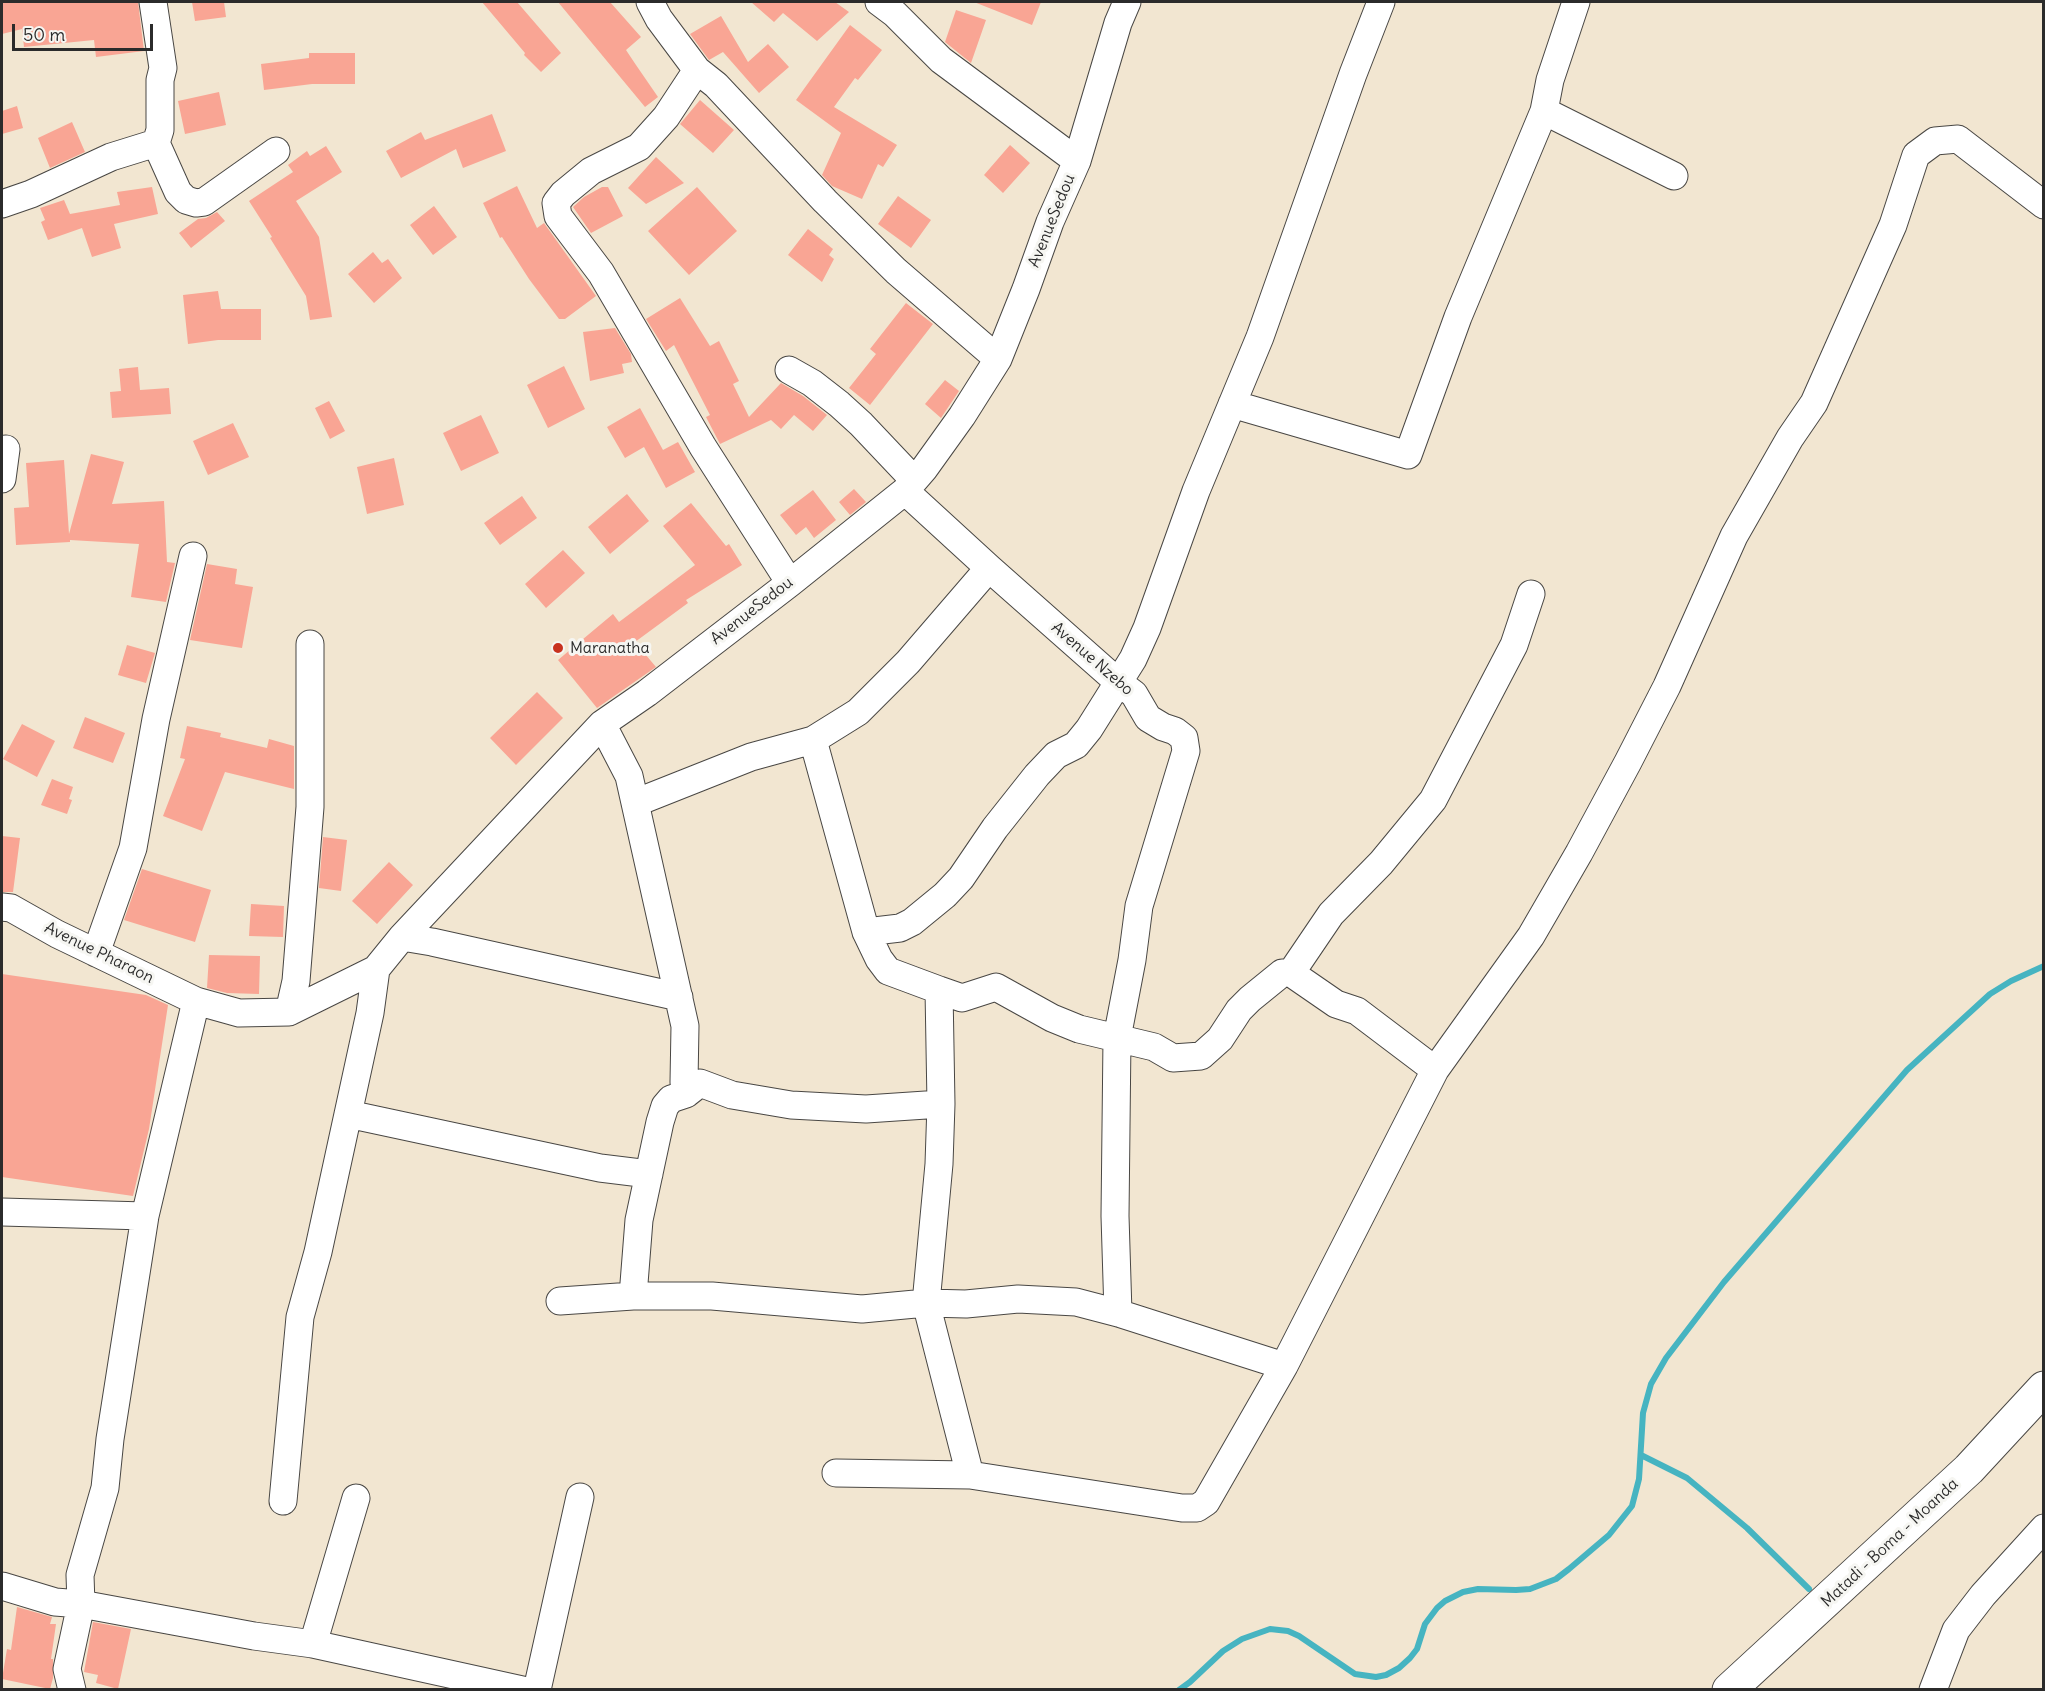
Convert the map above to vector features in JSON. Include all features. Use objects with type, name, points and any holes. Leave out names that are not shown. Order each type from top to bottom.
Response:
[{"type":"highway","name":"Matadi - Boma - Moanda","points":[[1729,1689],[1969,1469],[2043,1388]]},
{"type":"street","points":[[153,2],[163,68],[159,80],[160,130],[156,143],[178,192],[186,200],[196,203],[204,202],[276,152]]},
{"type":"street","points":[[650,2],[659,19],[697,69],[716,85],[825,201],[896,271],[998,359]]},
{"type":"street","points":[[879,2],[941,60],[1077,161]]},
{"type":"street","points":[[866,932],[900,928],[912,922],[945,895],[961,878],[995,828],[1037,775],[1056,755],[1076,745],[1089,729],[1133,659],[1147,628],[1196,491],[1260,337],[1353,74],[1381,2]]},
{"type":"street","points":[[1232,404],[1408,455],[1458,317],[1544,111],[1550,80],[1576,2]]},
{"type":"street","name":"AvenueSedou","points":[[196,1001],[240,1013],[289,1011],[376,969],[402,938],[602,724],[647,693],[909,486],[962,416],[998,359],[1050,222],[1077,161],[1122,12]]},
{"type":"street","points":[[697,69],[666,117],[639,147],[591,171],[563,194],[556,203],[558,216],[601,273],[703,447],[790,582]]},
{"type":"street","points":[[1544,111],[1674,177]]},
{"type":"street","points":[[836,1473],[970,1475],[1182,1508],[1197,1508],[1206,1502],[1284,1366],[1435,1070],[1530,936],[1579,854],[1628,762],[1667,686],[1734,536],[1790,438],[1814,403],[1893,225],[1916,155],[1935,141],[1958,139],[2043,205]]},
{"type":"street","points":[[2,204],[31,194],[111,157],[156,143]]},
{"type":"street","name":"Avenue Nzebo","points":[[789,370],[839,404],[861,424],[909,486],[989,568],[1134,694],[1148,718],[1184,738],[1186,751],[1140,906],[1117,1038]]},
{"type":"street","points":[[2,479],[6,449]]},
{"type":"street","points":[[96,952],[133,848],[156,719],[193,556]]},
{"type":"street","points":[[635,802],[751,757],[813,740],[858,712],[908,662],[989,568]]},
{"type":"street","points":[[1292,974],[1331,914],[1381,863],[1433,800],[1514,645],[1532,594]]},
{"type":"street","points":[[289,1011],[296,981],[310,807],[310,644]]},
{"type":"street","points":[[602,724],[629,776],[635,802],[685,1026],[686,1094]]},
{"type":"street","points":[[813,740],[866,932],[879,959],[888,971],[962,998],[996,987],[1070,1026],[1154,1047],[1173,1058],[1201,1056],[1220,1040],[1239,1010],[1250,999],[1282,973],[1292,974],[1336,1004],[1357,1011],[1435,1070]]},
{"type":"street","name":"Avenue Pharaon","points":[[2,907],[11,908],[196,1001]]},
{"type":"street","points":[[402,938],[432,942],[679,997]]},
{"type":"street","points":[[283,1501],[300,1317],[318,1252],[370,1013],[376,969]]},
{"type":"street","points":[[939,990],[941,1104],[939,1164],[926,1303],[970,1475]]},
{"type":"street","points":[[72,1689],[67,1669],[81,1604],[80,1575],[105,1488],[110,1439],[145,1216],[196,1001]]},
{"type":"street","points":[[1117,1038],[1115,1216],[1118,1313]]},
{"type":"street","points":[[633,1296],[639,1220],[665,1106],[671,1099],[686,1094],[700,1083],[732,1095],[791,1105],[867,1109],[941,1104]]},
{"type":"street","points":[[348,1114],[600,1168],[648,1174]]},
{"type":"street","points":[[2,1212],[145,1216]]},
{"type":"street","points":[[560,1301],[633,1296],[712,1296],[862,1310],[926,1303],[966,1304],[1018,1299],[1076,1302],[1118,1313],[1284,1366]]},
{"type":"street","points":[[537,1689],[580,1497]]},
{"type":"street","points":[[313,1644],[356,1498]]},
{"type":"street","points":[[1933,1689],[1956,1630],[1983,1595],[2043,1528]]},
{"type":"street","points":[[2,1586],[55,1602],[81,1604],[254,1636],[313,1644],[522,1689]]},
{"type":"building","points":[[2,2],[138,2],[144,51],[96,57],[94,40],[24,47],[22,29],[2,34]]},
{"type":"building","points":[[192,2],[224,2],[226,17],[195,21]]},
{"type":"building","points":[[482,2],[517,2],[561,53],[541,72],[524,55],[525,53]]},
{"type":"building","points":[[558,2],[610,2],[641,37],[626,50],[658,97],[645,107]]},
{"type":"building","points":[[751,2],[835,2],[849,12],[817,41],[783,13],[774,22]]},
{"type":"building","points":[[974,2],[1041,2],[1032,25]]},
{"type":"building","points":[[956,10],[986,20],[971,63],[945,42]]},
{"type":"building","points":[[721,16],[748,62],[768,44],[789,67],[759,93],[723,52],[709,60],[690,34]]},
{"type":"building","points":[[850,25],[882,50],[858,80],[855,78],[834,107],[897,145],[883,167],[878,164],[862,199],[832,186],[822,175],[841,133],[796,100]]},
{"type":"building","points":[[309,53],[355,53],[355,84],[312,84],[264,90],[261,64],[309,58]]},
{"type":"building","points":[[219,92],[226,125],[185,134],[178,101]]},
{"type":"building","points":[[700,100],[734,130],[713,153],[680,124]]},
{"type":"building","points":[[17,106],[23,128],[2,134],[2,111]]},
{"type":"building","points":[[492,114],[506,151],[463,168],[456,149],[401,178],[386,151],[421,132],[425,140]]},
{"type":"building","points":[[72,122],[85,152],[50,168],[38,138]]},
{"type":"building","points":[[1010,145],[1030,163],[1003,193],[984,175]]},
{"type":"building","points":[[326,146],[342,172],[296,201],[319,237],[332,317],[310,320],[306,296],[249,201],[293,172],[288,165],[307,151],[310,156]]},
{"type":"building","points":[[656,157],[684,183],[646,204],[628,188]]},
{"type":"building","points":[[517,186],[537,228],[544,223],[596,296],[565,319],[559,319],[529,279],[502,237],[500,238],[483,203]]},
{"type":"building","points":[[152,187],[158,214],[114,224],[121,248],[92,257],[82,228],[48,240],[41,222],[45,220],[40,208],[64,200],[70,214],[120,205],[117,192]]},
{"type":"building","points":[[602,187],[608,187],[623,216],[591,233],[573,207],[584,197]]},
{"type":"building","points":[[697,187],[737,231],[689,275],[648,231]]},
{"type":"building","points":[[898,196],[931,220],[911,248],[878,224]]},
{"type":"building","points":[[434,206],[457,237],[433,255],[410,225]]},
{"type":"building","points":[[217,212],[225,221],[191,248],[179,233],[198,219],[206,218]]},
{"type":"building","points":[[808,229],[833,249],[829,255],[834,259],[822,282],[788,255]]},
{"type":"building","points":[[373,252],[382,263],[388,259],[402,278],[374,303],[348,274]]},
{"type":"building","points":[[218,291],[221,309],[261,309],[261,340],[218,340],[188,344],[183,295]]},
{"type":"building","points":[[680,298],[710,346],[719,341],[739,381],[733,384],[749,417],[781,383],[803,396],[827,415],[813,431],[794,415],[781,429],[771,420],[720,444],[706,417],[710,415],[674,345],[666,351],[646,319]]},
{"type":"building","points":[[906,303],[933,324],[870,405],[849,388],[876,354],[870,349]]},
{"type":"building","points":[[615,328],[631,354],[632,362],[622,364],[624,373],[590,381],[583,332]]},
{"type":"building","points":[[564,366],[585,409],[548,428],[527,385]]},
{"type":"building","points":[[138,367],[140,390],[169,388],[171,414],[112,418],[110,392],[121,391],[119,369]]},
{"type":"building","points":[[945,380],[959,391],[941,418],[925,404]]},
{"type":"building","points":[[329,401],[345,431],[330,439],[315,408]]},
{"type":"building","points":[[640,408],[663,450],[678,442],[695,472],[666,488],[644,447],[625,458],[607,427]]},
{"type":"building","points":[[481,415],[499,453],[461,471],[443,433]]},
{"type":"building","points":[[233,423],[249,457],[208,475],[193,441]]},
{"type":"building","points":[[91,454],[124,462],[112,504],[164,501],[167,562],[175,563],[166,602],[131,597],[139,544],[70,540],[70,542],[16,545],[14,508],[29,507],[26,463],[64,460],[69,534]]},
{"type":"building","points":[[394,458],[404,505],[367,514],[357,467]]},
{"type":"building","points":[[854,489],[866,502],[850,515],[839,502]]},
{"type":"building","points":[[813,490],[836,520],[814,538],[806,527],[796,535],[780,515]]},
{"type":"building","points":[[627,494],[649,521],[610,554],[588,527]]},
{"type":"building","points":[[522,496],[537,518],[500,545],[484,523]]},
{"type":"building","points":[[691,503],[726,546],[729,544],[742,565],[686,600],[688,603],[635,642],[656,667],[597,708],[558,660],[613,614],[619,622],[695,565],[663,526]]},
{"type":"building","points":[[563,550],[585,573],[546,608],[525,584]]},
{"type":"building","points":[[207,564],[237,569],[235,584],[253,587],[242,648],[190,640]]},
{"type":"building","points":[[127,645],[155,653],[146,683],[118,675]]},
{"type":"building","points":[[537,692],[563,718],[516,765],[490,738]]},
{"type":"building","points":[[85,717],[125,733],[113,763],[73,748]]},
{"type":"building","points":[[22,724],[55,741],[37,777],[3,759]]},
{"type":"building","points":[[187,726],[221,733],[220,737],[267,748],[269,739],[294,746],[294,789],[225,772],[202,831],[163,816],[185,759],[180,758]]},
{"type":"building","points":[[52,779],[73,787],[69,799],[72,800],[67,814],[41,805]]},
{"type":"building","points":[[2,836],[20,838],[13,892],[2,892]]},
{"type":"building","points":[[323,837],[347,840],[341,891],[319,888]]},
{"type":"building","points":[[389,862],[413,885],[377,924],[352,901]]},
{"type":"building","points":[[142,869],[211,890],[195,942],[124,920]]},
{"type":"building","points":[[251,904],[284,906],[283,937],[249,936]]},
{"type":"building","points":[[209,955],[260,956],[259,994],[227,993],[207,988]]},
{"type":"building","points":[[2,974],[146,995],[168,1005],[149,1129],[133,1196],[2,1177]]},
{"type":"building","points":[[17,1607],[52,1617],[50,1624],[56,1624],[51,1659],[53,1659],[53,1678],[50,1689],[2,1679],[7,1649],[11,1650]]},
{"type":"building","points":[[93,1622],[131,1629],[118,1689],[96,1683],[98,1675],[84,1672]]},
{"type":"waterway","points":[[1179,1690],[1223,1651],[1242,1639],[1270,1629],[1288,1631],[1299,1636],[1355,1674],[1376,1677],[1386,1675],[1399,1668],[1410,1658],[1417,1649],[1425,1624],[1445,1601],[1463,1592],[1478,1589],[1530,1589],[1556,1579],[1569,1569],[1609,1535],[1632,1506],[1639,1479],[1643,1413],[1651,1384],[1666,1358],[1724,1282],[1907,1070],[1990,994],[2011,981],[2044,966]]},
{"type":"waterway","points":[[1641,1455],[1687,1478],[1747,1528],[1809,1589]]},
{"type":"place","name":"Maranatha","points":[[558,648]]}]
